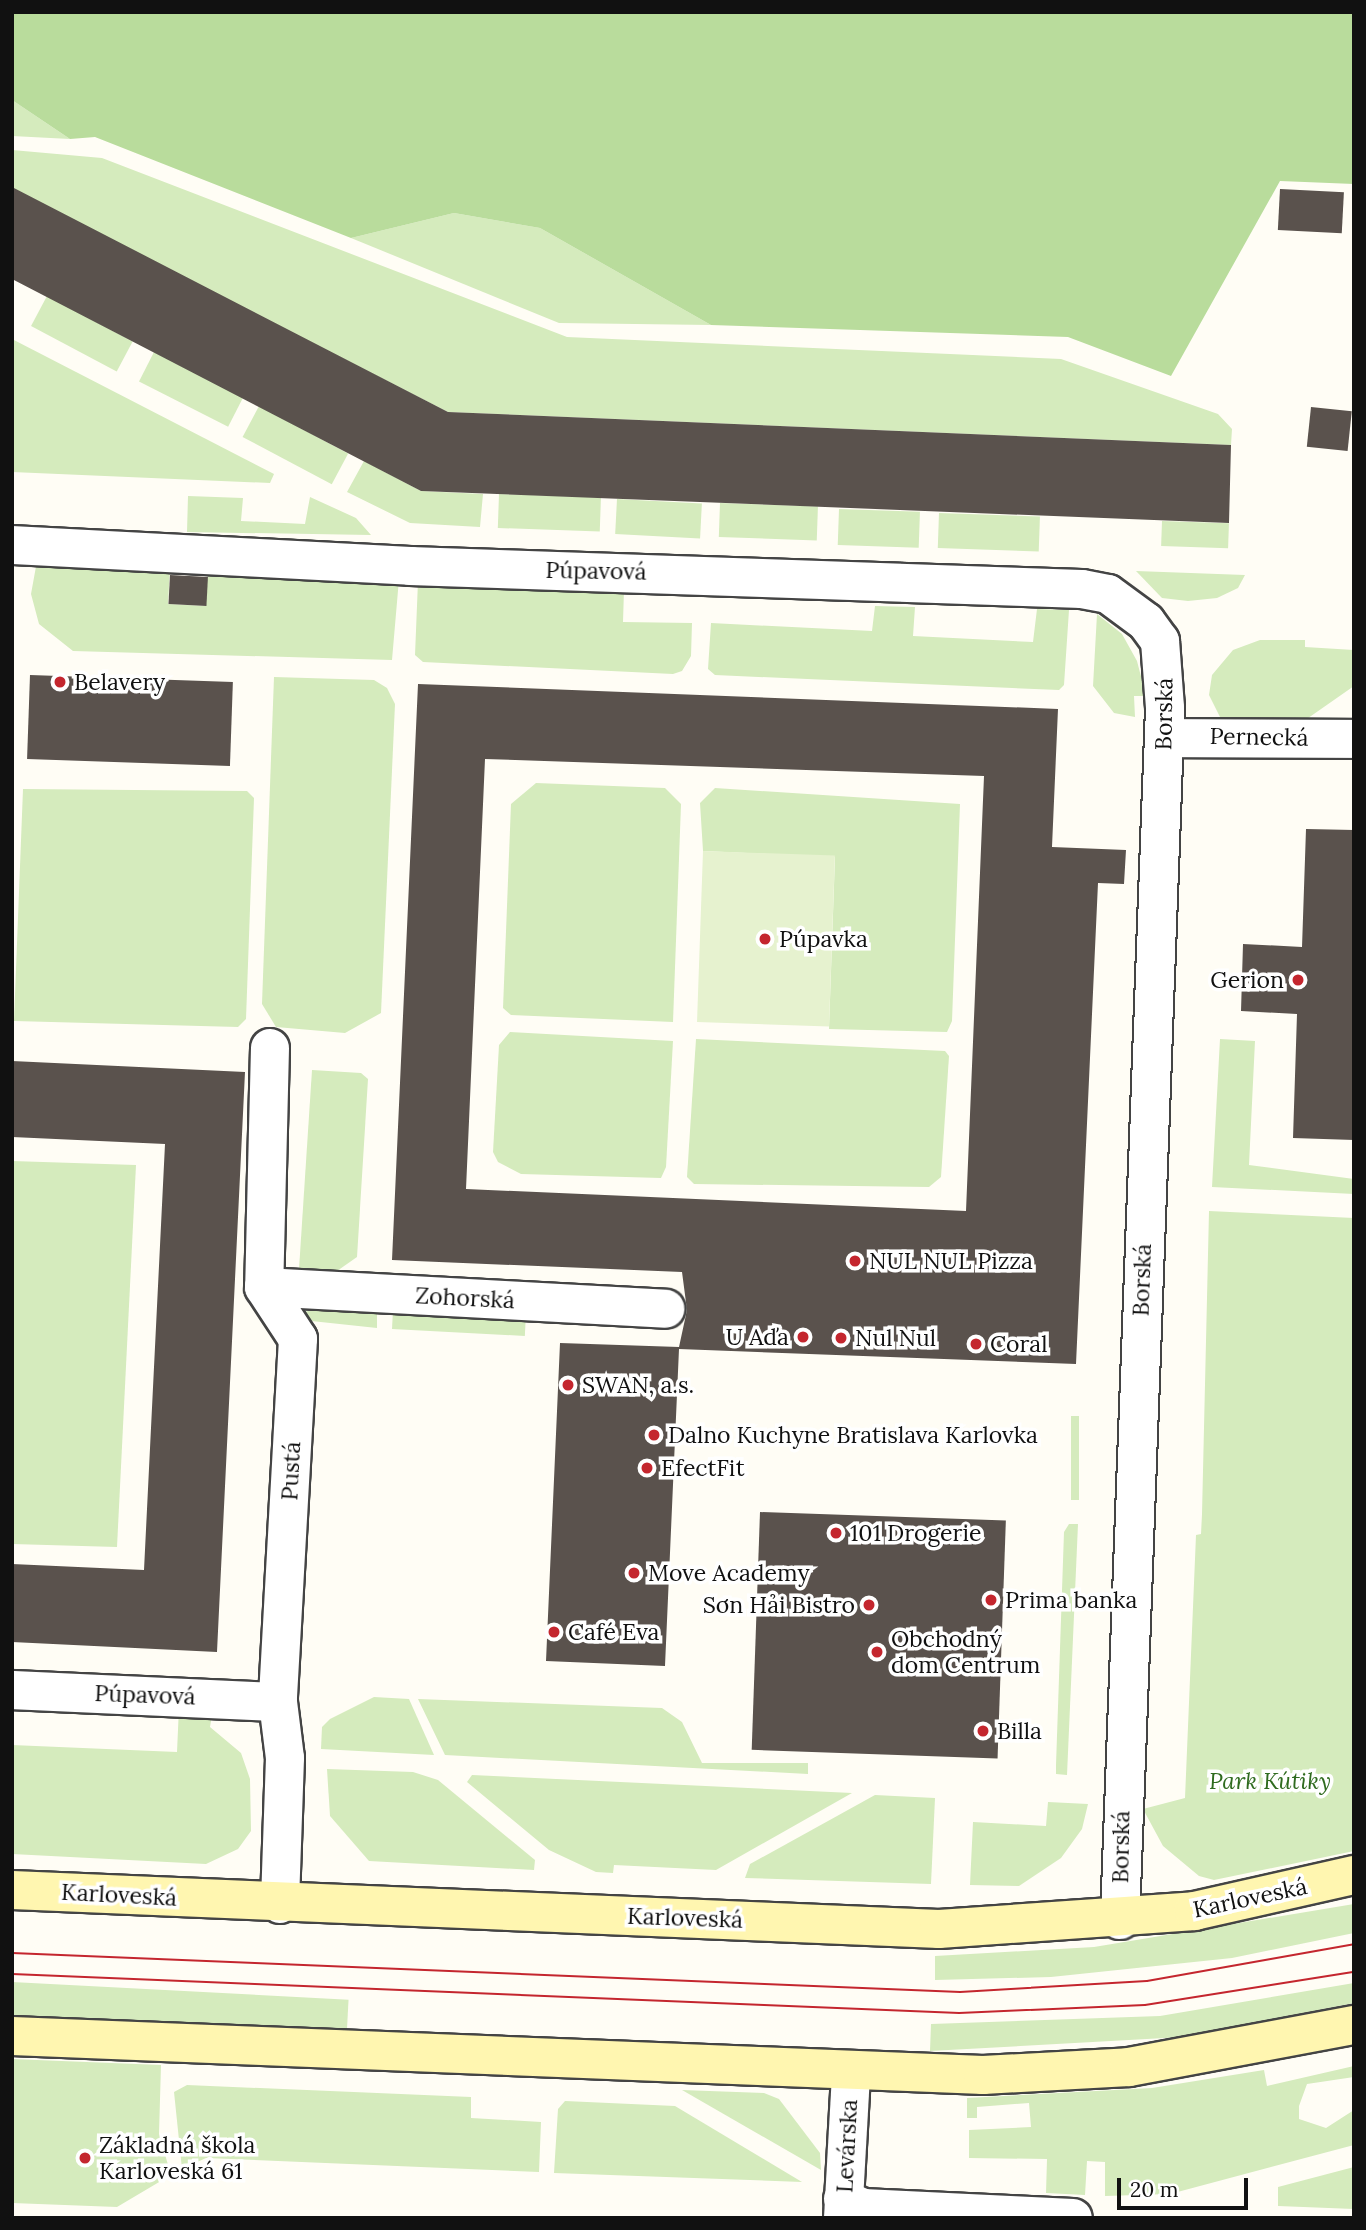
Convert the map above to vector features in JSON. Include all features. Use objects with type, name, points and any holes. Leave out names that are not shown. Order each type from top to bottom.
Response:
[{"type":"main road","name":"Karloveská","points":[[12,1891],[939,1929],[1120,1920],[1267,1897],[1354,1875]]},
{"type":"main road","points":[[12,2036],[851,2073],[983,2075],[1129,2067],[1354,2025]]},
{"type":"street","name":"Púpavová","points":[[12,545],[411,566],[1082,589],[1129,606],[1160,641]]},
{"type":"street","name":"Borská","points":[[1120,1920],[1164,738],[1160,641]]},
{"type":"street","name":"Pernecká","points":[[1164,738],[1354,739]]},
{"type":"street","points":[[264,1287],[270,1048]]},
{"type":"street","name":"Zohorská","points":[[264,1287],[665,1309]]},
{"type":"street","name":"Pustá","points":[[264,1287],[298,1339],[278,1702],[285,1758],[280,1903]]},
{"type":"street","name":"Púpavová","points":[[12,1690],[278,1702]]},
{"type":"street","name":"Levárska","points":[[843,2208],[851,2073]]},
{"type":"street","points":[[843,2208],[962,2216],[1073,2218]]},
{"type":"green space","points":[[12,12],[1354,12],[1354,184],[1280,181],[1171,376],[1068,337],[711,325],[540,228],[454,213],[351,238],[95,137],[70,139],[12,100]]},
{"type":"green space","points":[[12,100],[70,139],[12,136]]},
{"type":"green space","points":[[12,150],[102,158],[567,337],[1061,359],[1218,414],[1232,429],[1231,445],[448,412],[12,190]]},
{"type":"green space","points":[[454,213],[540,228],[711,325],[559,323],[351,238]]},
{"type":"green space","points":[[47,296],[133,342],[117,372],[31,326]]},
{"type":"green space","points":[[12,339],[274,474],[270,483],[12,472]]},
{"type":"green space","points":[[154,352],[243,397],[228,427],[139,381]]},
{"type":"green space","points":[[259,406],[348,453],[332,484],[243,437]]},
{"type":"green space","points":[[364,461],[421,491],[483,494],[480,527],[410,523],[347,492]]},
{"type":"green space","points":[[499,494],[601,498],[600,532],[498,528]]},
{"type":"green space","points":[[188,496],[243,498],[241,521],[305,524],[310,497],[356,518],[371,535],[187,532]]},
{"type":"green space","points":[[617,499],[702,503],[700,538],[615,534]]},
{"type":"green space","points":[[720,503],[818,506],[817,540],[719,537]]},
{"type":"green space","points":[[839,509],[920,512],[919,548],[838,545]]},
{"type":"green space","points":[[939,513],[1040,517],[1039,552],[938,548]]},
{"type":"green space","points":[[1162,521],[1229,523],[1228,548],[1161,546]]},
{"type":"green space","points":[[37,561],[170,568],[168,604],[205,606],[208,570],[399,579],[392,660],[73,651],[39,624],[31,594]]},
{"type":"green space","points":[[1136,571],[1245,575],[1238,588],[1217,598],[1188,601],[1162,598]]},
{"type":"green space","points":[[418,581],[624,590],[623,622],[692,623],[691,656],[682,671],[673,674],[423,662],[415,655]]},
{"type":"green space","points":[[875,606],[915,607],[913,636],[1033,642],[1037,609],[1069,610],[1064,685],[1059,690],[715,675],[708,669],[711,623],[872,631]]},
{"type":"green space","points":[[1097,614],[1122,634],[1137,661],[1146,696],[1134,696],[1135,717],[1114,713],[1093,686]]},
{"type":"green space","points":[[1260,640],[1305,640],[1305,647],[1354,650],[1354,686],[1301,723],[1221,719],[1209,695],[1212,675],[1233,650]]},
{"type":"green space","points":[[274,677],[374,680],[387,688],[395,704],[381,1013],[345,1033],[276,1027],[262,1004]]},
{"type":"green space","points":[[536,783],[665,788],[681,804],[673,1022],[511,1015],[503,1008],[511,804]]},
{"type":"green space","points":[[715,788],[960,804],[952,1021],[947,1032],[829,1029],[835,857],[703,851],[700,803]]},
{"type":"green space","points":[[23,789],[247,791],[254,798],[246,1019],[238,1027],[14,1021]]},
{"type":"green space","name":"Púpavka","points":[[703,851],[835,856],[829,1027],[697,1022]]},
{"type":"green space","points":[[510,1032],[673,1041],[666,1167],[661,1178],[521,1174],[498,1162],[493,1152],[499,1045]]},
{"type":"green space","points":[[696,1039],[945,1051],[949,1056],[941,1177],[929,1187],[694,1184],[687,1177]]},
{"type":"green space","points":[[1220,1039],[1255,1041],[1249,1165],[1354,1179],[1354,1194],[1212,1187]]},
{"type":"green space","points":[[312,1070],[361,1073],[368,1079],[357,1257],[337,1271],[299,1269]]},
{"type":"green space","points":[[12,1161],[136,1165],[117,1547],[12,1544]]},
{"type":"green space","name":"Park Kútiky","points":[[1209,1211],[1354,1218],[1354,1851],[1214,1880],[1199,1876],[1163,1846],[1143,1809],[1185,1798],[1196,1535],[1201,1534],[1202,1514]]},
{"type":"green space","points":[[317,1308],[377,1312],[377,1328],[302,1320],[302,1313]]},
{"type":"green space","points":[[393,1310],[526,1317],[525,1336],[392,1329]]},
{"type":"green space","points":[[1071,1416],[1079,1416],[1079,1500],[1071,1500]]},
{"type":"green space","points":[[1069,1524],[1078,1524],[1067,1775],[1056,1774],[1056,1765],[1064,1532]]},
{"type":"green space","points":[[374,1697],[409,1699],[434,1755],[321,1749],[322,1727],[330,1719]]},
{"type":"green space","points":[[418,1699],[662,1708],[682,1722],[702,1763],[808,1763],[808,1774],[445,1755]]},
{"type":"green space","points":[[179,1707],[212,1715],[210,1727],[241,1753],[250,1779],[251,1831],[238,1849],[206,1864],[12,1854],[12,1745],[177,1752]]},
{"type":"green space","points":[[327,1769],[413,1772],[438,1780],[535,1860],[534,1870],[369,1861],[330,1816]]},
{"type":"green space","points":[[472,1775],[852,1793],[716,1870],[614,1865],[613,1873],[596,1872],[549,1850],[467,1782]]},
{"type":"green space","points":[[875,1795],[935,1798],[931,1884],[745,1878],[750,1864]]},
{"type":"green space","points":[[1048,1802],[1088,1804],[1082,1829],[1061,1858],[1019,1886],[970,1885],[973,1822],[1046,1826]]},
{"type":"green space","points":[[1354,1904],[1354,1933],[1232,1958],[1051,1977],[935,1980],[935,1956],[1094,1947]]},
{"type":"green space","points":[[12,1982],[349,2000],[347,2033],[12,2015]]},
{"type":"green space","points":[[1354,1983],[1354,2003],[1183,2037],[930,2051],[931,2024],[1160,2016]]},
{"type":"green space","points":[[12,2059],[161,2065],[159,2134],[171,2175],[117,2207],[12,2203]]},
{"type":"green space","points":[[1354,2066],[1354,2077],[1307,2084],[1299,2106],[1299,2119],[1326,2128],[1354,2110],[1354,2145],[1170,2194],[1105,2196],[1105,2162],[1087,2161],[1085,2195],[1046,2193],[1047,2159],[969,2158],[969,2130],[1031,2127],[1029,2103],[977,2107],[977,2118],[967,2118],[967,2098],[1152,2088],[1264,2070],[1267,2086]]},
{"type":"green space","points":[[187,2085],[471,2097],[471,2118],[541,2122],[539,2172],[206,2158],[182,2169],[174,2092]]},
{"type":"green space","points":[[682,2090],[764,2093],[779,2099],[820,2153],[821,2170]]},
{"type":"green space","points":[[565,2101],[675,2106],[802,2182],[554,2173],[558,2109]]},
{"type":"green space","points":[[1354,2167],[1354,2209],[1278,2206],[1278,2187]]},
{"type":"building","points":[[12,187],[448,412],[1231,445],[1229,523],[421,491],[12,279]]},
{"type":"building","points":[[1280,189],[1344,192],[1342,233],[1278,230]]},
{"type":"building","points":[[1311,407],[1352,411],[1348,451],[1307,447]]},
{"type":"building","points":[[170,575],[208,577],[206,606],[168,604]]},
{"type":"building","points":[[30,675],[233,682],[230,766],[27,759]]},
{"type":"building","points":[[418,684],[1058,709],[1052,847],[1126,850],[1124,884],[1098,883],[1076,1364],[679,1349],[665,1666],[546,1661],[560,1343],[679,1347],[687,1310],[682,1272],[392,1260]],"holes":[[[485,759],[984,776],[966,1211],[466,1189]]]},
{"type":"building","points":[[1306,829],[1354,830],[1354,1140],[1293,1138],[1297,1014],[1241,1011],[1243,944],[1302,947]]},
{"type":"building","points":[[12,1061],[245,1072],[217,1652],[12,1642],[12,1564],[144,1570],[165,1144],[12,1137]]},
{"type":"building","name":"Obchodný dom Centrum","points":[[760,1512],[1006,1521],[998,1758],[752,1750]]},
{"type":"tram line","points":[[12,1953],[960,1992],[1147,1981],[1354,1944]]},
{"type":"tram line","points":[[12,1974],[959,2013],[1145,2005],[1354,1972]]},
{"type":"place","name":"Belavery","points":[[60,682]]},
{"type":"place","name":"Púpavka","points":[[765,939]]},
{"type":"place","name":"Gerion","points":[[1298,980]]},
{"type":"place","name":"NUL NUL Pizza","points":[[855,1261]]},
{"type":"place","name":"U Aďa","points":[[803,1337]]},
{"type":"place","name":"Nul Nul","points":[[841,1338]]},
{"type":"place","name":"Coral","points":[[976,1344]]},
{"type":"place","name":"SWAN, a.s.","points":[[568,1385]]},
{"type":"place","name":"Dalno Kuchyne Bratislava Karlovka","points":[[654,1435]]},
{"type":"place","name":"EfectFit","points":[[647,1468]]},
{"type":"place","name":"101 Drogerie","points":[[836,1533]]},
{"type":"place","name":"Move Academy","points":[[634,1573]]},
{"type":"place","name":"Prima banka","points":[[991,1600]]},
{"type":"place","name":"Sơn Hải Bistro","points":[[869,1605]]},
{"type":"place","name":"Café Eva","points":[[554,1632]]},
{"type":"place","name":"Obchodný dom Centrum","points":[[877,1652]]},
{"type":"place","name":"Billa","points":[[983,1731]]},
{"type":"place","name":"Základná škola Karloveská 61","points":[[85,2158]]}]
